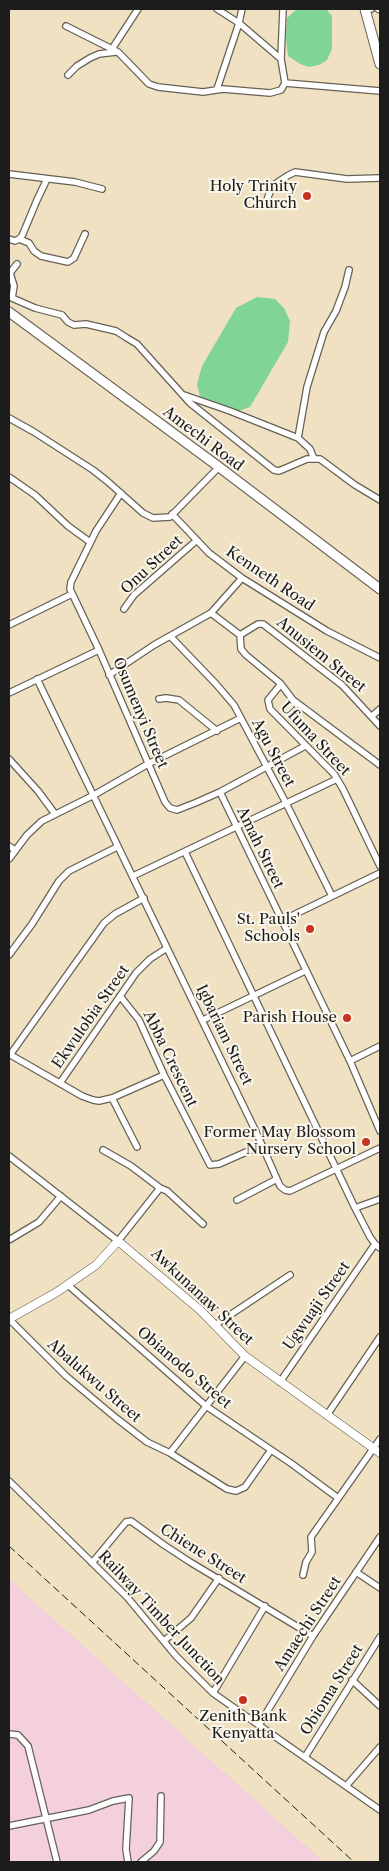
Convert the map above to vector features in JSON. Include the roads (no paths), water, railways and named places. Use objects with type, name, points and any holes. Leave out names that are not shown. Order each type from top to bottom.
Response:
[{"type":"main road","points":[[365,9],[380,64]]},
{"type":"main road","points":[[371,9],[380,45]]},
{"type":"main road","name":"Amechi Road","points":[[9,312],[220,467],[380,589]]},
{"type":"street","points":[[112,49],[138,9]]},
{"type":"street","points":[[217,9],[239,24],[281,59]]},
{"type":"street","points":[[217,89],[239,24],[242,9]]},
{"type":"street","points":[[66,26],[118,52],[149,84],[158,87],[203,92],[217,89],[270,93],[281,90],[285,83],[281,59],[283,9]]},
{"type":"street","points":[[68,75],[77,66],[90,58],[100,54],[118,52]]},
{"type":"street","points":[[285,83],[380,91]]},
{"type":"street","points":[[267,200],[272,186],[295,172],[347,179],[380,178]]},
{"type":"street","points":[[9,174],[75,182],[102,189]]},
{"type":"street","points":[[9,239],[15,241],[22,236],[47,180]]},
{"type":"street","points":[[20,239],[30,244],[34,251],[41,256],[68,262],[74,258],[85,234]]},
{"type":"street","points":[[17,264],[10,273],[14,286],[12,298],[35,308],[62,315],[68,322],[74,325],[86,324],[116,331],[136,344],[183,395],[220,428],[274,470],[279,471],[302,461],[314,459],[325,462],[380,500]]},
{"type":"street","points":[[298,438],[307,387],[324,332],[336,311],[349,270]]},
{"type":"street","points":[[183,395],[230,410],[298,438],[310,449],[314,459]]},
{"type":"street","points":[[9,418],[93,470],[142,513],[149,516],[170,517],[220,467]]},
{"type":"street","points":[[9,477],[35,495],[68,526],[90,542]]},
{"type":"street","points":[[9,623],[72,594],[71,582],[90,542],[121,493]]},
{"type":"street","name":"Kenneth Road","points":[[172,514],[224,565],[242,578],[318,626],[380,658]]},
{"type":"street","name":"Onu Street","points":[[124,609],[132,597],[197,540]]},
{"type":"street","points":[[109,675],[154,645],[211,613],[242,578]]},
{"type":"street","name":"Osumenyi Street","points":[[72,594],[99,650],[165,802],[170,808],[174,810],[181,808],[220,792],[305,746]]},
{"type":"street","points":[[211,613],[240,635],[241,649],[281,684],[293,700],[380,765]]},
{"type":"street","name":"Anusiem Street","points":[[240,635],[258,624],[263,624],[332,676],[380,726]]},
{"type":"street","name":"Agu Street","points":[[170,636],[234,705],[286,803],[332,896]]},
{"type":"street","points":[[9,693],[99,650]]},
{"type":"street","name":"Igbariam Street","points":[[37,679],[94,795],[117,847],[203,1020],[277,1179]]},
{"type":"street","name":"Ufuma Street","points":[[281,684],[270,697],[268,707],[337,778],[380,866]]},
{"type":"street","points":[[159,699],[179,700],[217,731]]},
{"type":"street","points":[[372,716],[380,709]]},
{"type":"street","points":[[9,859],[34,828],[55,814],[94,795],[148,764],[241,718]]},
{"type":"street","points":[[9,759],[38,791],[55,814]]},
{"type":"street","points":[[132,876],[337,778]]},
{"type":"street","name":"Amah Street","points":[[220,792],[350,1060],[380,1130]]},
{"type":"street","points":[[9,846],[15,850]]},
{"type":"street","points":[[9,955],[68,871],[117,847]]},
{"type":"street","points":[[185,852],[355,1208],[378,1246]]},
{"type":"street","points":[[281,921],[380,873]]},
{"type":"street","points":[[144,898],[115,914],[104,923],[9,1054],[87,1098],[99,1101],[112,1098],[164,1075]]},
{"type":"street","name":"Ekwulobia Street","points":[[60,1083],[143,966],[167,948]]},
{"type":"street","points":[[203,1020],[305,970]]},
{"type":"street","name":"Abba Crescent","points":[[120,996],[139,1020],[164,1075],[210,1165],[219,1164],[262,1145]]},
{"type":"street","points":[[350,1060],[380,1046]]},
{"type":"street","points":[[112,1098],[137,1147]]},
{"type":"street","points":[[238,1200],[277,1179],[280,1186],[290,1191],[380,1148]]},
{"type":"street","points":[[103,1150],[131,1166],[160,1188],[167,1191],[203,1224]]},
{"type":"street","name":"Awkunanaw Street","points":[[9,1156],[181,1293],[245,1356],[377,1451]]},
{"type":"street","points":[[9,1319],[68,1285],[96,1265],[118,1241],[160,1188]]},
{"type":"street","points":[[9,1240],[39,1222],[61,1196]]},
{"type":"street","points":[[355,1208],[380,1199]]},
{"type":"street","name":"Ugwuaji Street","points":[[280,1382],[378,1246]]},
{"type":"street","points":[[215,1325],[290,1275]]},
{"type":"street","name":"Obianodo Street","points":[[68,1285],[206,1406],[338,1498]]},
{"type":"street","name":"Abalukwu Street","points":[[9,1319],[66,1376],[116,1418],[147,1442],[170,1453],[227,1489],[236,1491],[245,1487],[271,1450]]},
{"type":"street","points":[[327,1415],[380,1337]]},
{"type":"street","points":[[170,1453],[245,1356]]},
{"type":"street","points":[[303,1575],[306,1562],[312,1552],[311,1537],[338,1498],[377,1451],[380,1438]]},
{"type":"street","name":"Railway Timber Junction","points":[[9,1481],[127,1597],[176,1656],[212,1692],[380,1810]]},
{"type":"street","name":"Chiene Street","points":[[92,1562],[126,1522],[131,1521],[164,1545],[313,1636]]},
{"type":"street","name":"Amaechi Street","points":[[259,1726],[313,1636],[380,1537]]},
{"type":"street","points":[[356,1572],[380,1588]]},
{"type":"street","points":[[164,1641],[191,1618],[219,1578]]},
{"type":"street","points":[[212,1692],[264,1606]]},
{"type":"street","name":"Obioma Street","points":[[305,1757],[352,1680],[380,1639]]},
{"type":"street","points":[[352,1680],[380,1706]]},
{"type":"street","points":[[9,1734],[18,1735],[28,1746],[56,1862]]},
{"type":"street","points":[[347,1785],[380,1747]]},
{"type":"street","points":[[141,1862],[154,1851],[160,1842],[160,1796]]},
{"type":"street","points":[[9,1826],[89,1810],[112,1801],[129,1798],[126,1848],[128,1862]]},
{"type":"railway","points":[[9,1546],[354,1862]]},
{"type":"place","name":"Holy Trinity Church","points":[[307,196]]},
{"type":"place","name":"St. Pauls' Schools","points":[[310,929]]},
{"type":"place","name":"Parish House","points":[[347,1018]]},
{"type":"place","name":"Former May Blossom Nursery School","points":[[366,1142]]},
{"type":"place","name":"Zenith Bank Kenyatta","points":[[243,1700]]}]
